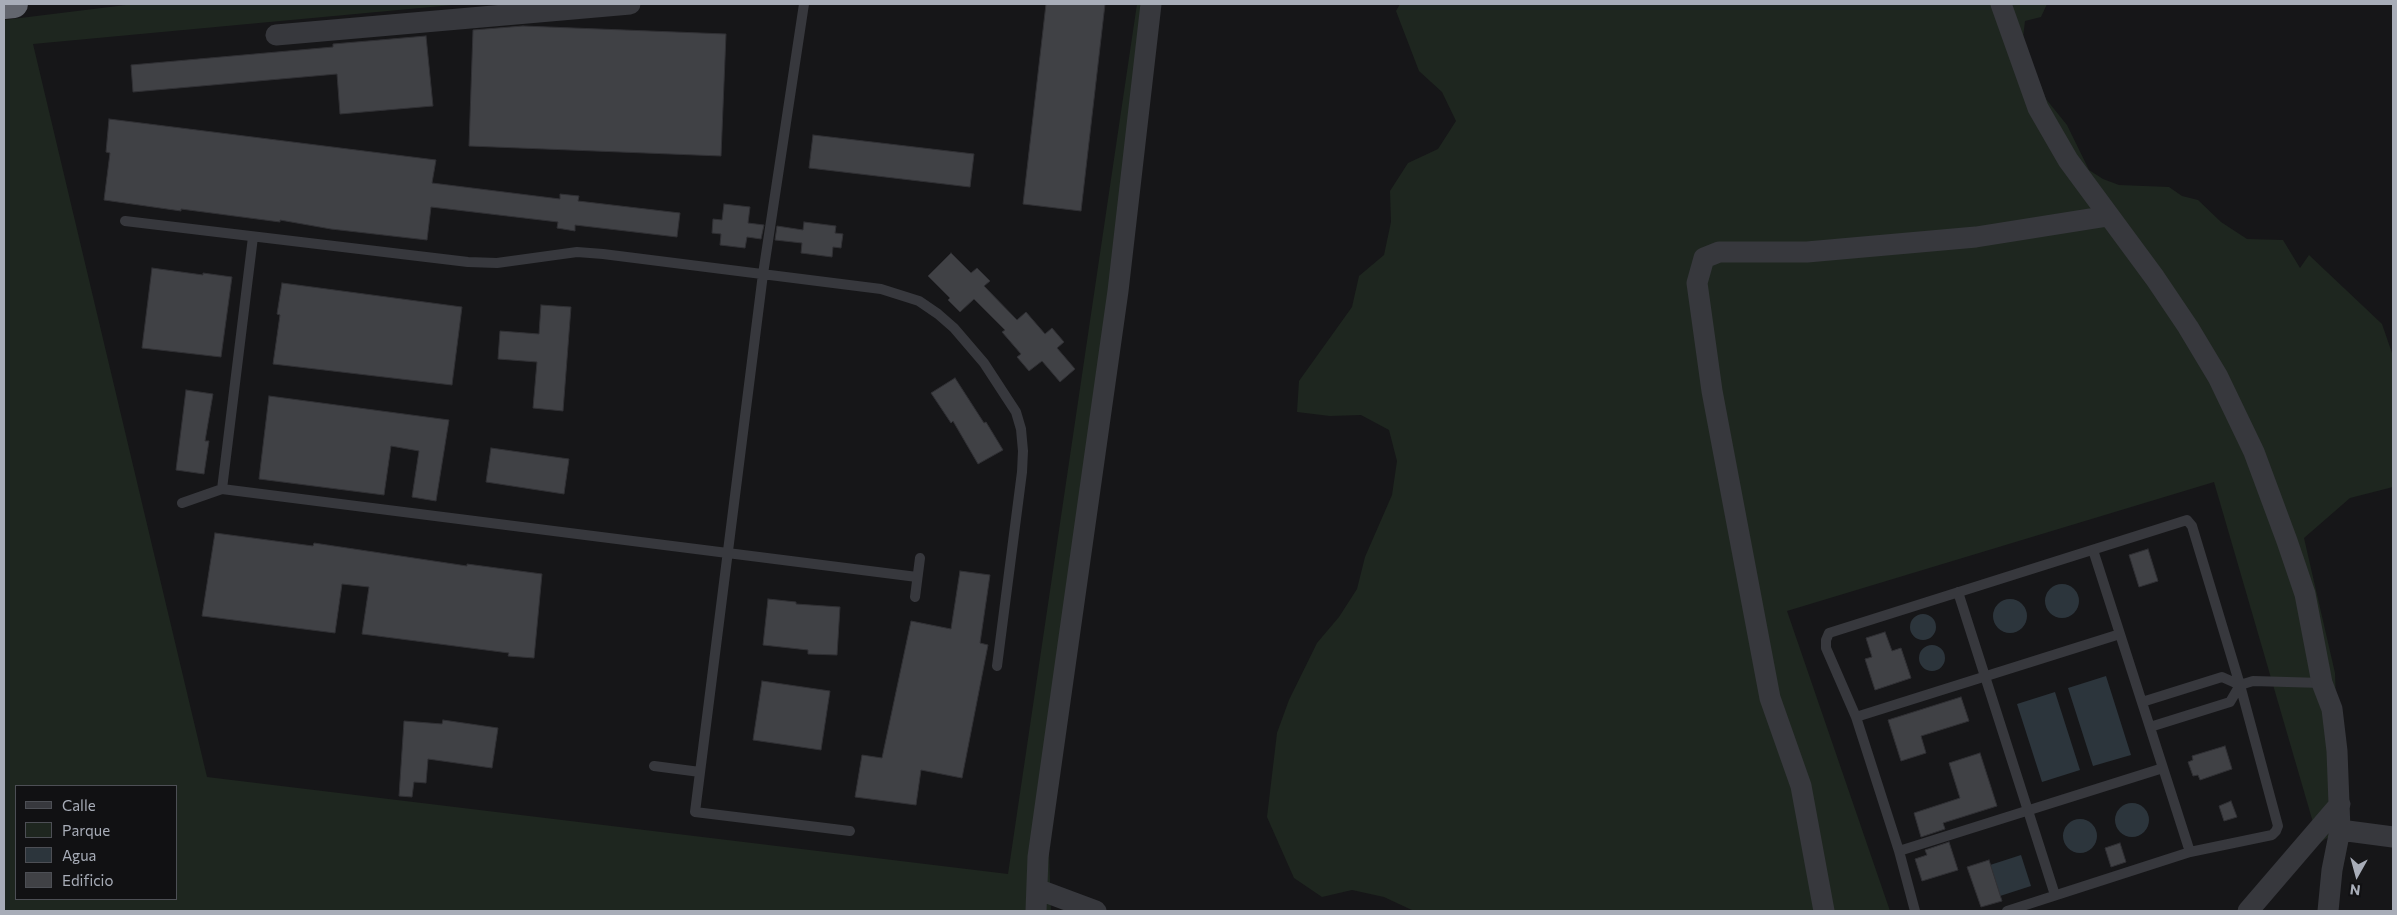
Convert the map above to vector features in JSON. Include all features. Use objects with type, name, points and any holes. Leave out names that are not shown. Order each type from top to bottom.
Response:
[{"type":"highway","points":[[4,5],[14,4]]},
{"type":"street","points":[[276,35],[630,4]]},
{"type":"street","points":[[1036,911],[1038,857],[1118,291],[1151,4]]},
{"type":"street","points":[[2001,4],[2038,108],[2068,160],[2188,327],[2218,377],[2254,452],[2305,594],[2322,683],[2332,709],[2340,804],[2340,830],[2328,911]]},
{"type":"street","points":[[1824,911],[1801,786],[1770,698],[1712,391],[1697,283],[1704,258],[1719,252],[1807,252],[1976,237],[2108,216]]},
{"type":"street","points":[[2248,911],[2340,804]]},
{"type":"street","points":[[2340,830],[2393,837]]},
{"type":"street","points":[[1037,888],[1096,911]]},
{"type":"lane","points":[[804,4],[763,274],[695,812],[850,831]]},
{"type":"lane","points":[[125,221],[468,262],[497,262],[577,252],[603,254],[881,289],[919,302],[938,314],[954,328],[984,363],[1005,391],[1016,412],[1021,429],[1023,451],[998,666]]},
{"type":"lane","points":[[222,490],[254,237]]},
{"type":"lane","points":[[182,503],[222,490],[917,577]]},
{"type":"lane","points":[[1915,911],[1899,851],[1856,717],[1826,648],[1826,640],[1829,633],[2187,520],[2192,526],[2240,685],[2278,826],[2272,835],[2190,852],[2007,911]]},
{"type":"lane","points":[[2093,550],[2190,852]]},
{"type":"lane","points":[[914,597],[920,558]]},
{"type":"lane","points":[[1958,592],[2055,895]]},
{"type":"lane","points":[[1856,717],[2120,634]]},
{"type":"lane","points":[[2142,702],[2222,677],[2240,685],[2253,681],[2322,683]]},
{"type":"lane","points":[[2150,727],[2230,702],[2240,685]]},
{"type":"lane","points":[[654,766],[700,772]]},
{"type":"lane","points":[[1899,851],[2163,768]]},
{"type":"green space","points":[[134,4],[463,4],[33,44],[207,777],[1008,874],[1137,4],[1158,4],[1049,851],[1051,911],[4,911],[4,20]]},
{"type":"green space","points":[[1400,4],[2047,4],[2041,17],[2025,21],[2023,38],[2046,99],[2067,125],[2089,170],[2103,179],[2119,185],[2169,187],[2182,196],[2198,200],[2221,222],[2247,239],[2283,240],[2300,268],[2309,255],[2382,324],[2393,356],[2393,487],[2350,498],[2304,538],[2335,673],[2340,830],[2319,843],[2214,482],[1787,611],[1890,911],[1414,911],[1384,897],[1352,890],[1322,897],[1294,878],[1267,817],[1277,733],[1289,700],[1317,643],[1339,617],[1357,589],[1365,557],[1392,495],[1397,461],[1389,430],[1361,415],[1330,416],[1297,412],[1299,381],[1352,307],[1359,276],[1384,255],[1391,222],[1390,191],[1408,163],[1438,149],[1456,121],[1442,92],[1419,71],[1396,11]]},
{"type":"water","points":[[2062,584],[2069,585],[2074,589],[2078,594],[2078,608],[2074,613],[2069,617],[2062,618],[2055,617],[2050,613],[2046,608],[2045,601],[2046,594],[2050,589],[2055,585]]},
{"type":"water","points":[[2010,599],[2017,600],[2022,604],[2026,609],[2026,623],[2022,628],[2017,632],[2010,633],[2003,632],[1998,628],[1994,623],[1993,616],[1994,609],[1998,604],[2003,600]]},
{"type":"water","points":[[1923,614],[1932,618],[1936,627],[1932,636],[1923,640],[1914,636],[1910,627],[1914,618]]},
{"type":"water","points":[[1932,645],[1941,649],[1945,658],[1941,667],[1932,671],[1923,667],[1919,658],[1923,649]]},
{"type":"water","points":[[2106,676],[2131,755],[2093,766],[2068,688]]},
{"type":"water","points":[[2055,692],[2080,770],[2042,782],[2017,704]]},
{"type":"water","points":[[2132,803],[2139,804],[2144,808],[2148,813],[2148,827],[2144,832],[2139,836],[2132,837],[2125,836],[2120,832],[2116,827],[2115,820],[2116,813],[2120,808],[2125,804]]},
{"type":"water","points":[[2080,819],[2087,820],[2092,824],[2096,829],[2096,843],[2092,848],[2087,852],[2080,853],[2073,852],[2068,848],[2064,843],[2063,836],[2064,829],[2068,824],[2073,820]]},
{"type":"water","points":[[2021,855],[2031,886],[2000,896],[1990,865]]},
{"type":"building","points":[[1046,4],[1105,4],[1081,211],[1023,204]]},
{"type":"building","points":[[523,26],[726,34],[721,156],[469,146],[473,30]]},
{"type":"building","points":[[426,36],[433,106],[340,114],[337,74],[133,92],[131,65],[333,47],[333,44]]},
{"type":"building","points":[[109,119],[436,160],[432,183],[560,199],[560,194],[579,196],[578,201],[680,213],[677,237],[575,225],[575,231],[557,228],[558,222],[431,207],[427,240],[331,229],[280,220],[280,222],[181,209],[181,211],[104,200],[110,153],[106,152]]},
{"type":"building","points":[[813,135],[974,154],[970,187],[809,168]]},
{"type":"building","points":[[724,204],[750,207],[748,223],[764,225],[761,239],[747,237],[745,248],[720,245],[721,234],[712,233],[713,219],[722,220]]},
{"type":"building","points":[[804,222],[836,226],[835,233],[843,234],[841,248],[833,247],[832,257],[801,253],[802,243],[775,240],[777,226],[803,230]]},
{"type":"building","points":[[951,253],[971,273],[977,268],[990,281],[984,286],[1017,320],[1026,312],[1045,334],[1052,328],[1064,342],[1057,348],[1075,369],[1060,382],[1042,361],[1029,371],[1017,357],[1021,354],[1002,332],[1005,330],[974,299],[960,312],[948,300],[950,298],[928,276]]},
{"type":"building","points":[[152,268],[232,277],[221,357],[142,348]]},
{"type":"building","points":[[282,283],[462,307],[452,385],[273,364],[280,315],[277,314]]},
{"type":"building","points":[[541,305],[571,307],[563,411],[533,408],[537,362],[498,359],[500,331],[539,334]]},
{"type":"building","points":[[955,378],[1003,450],[978,464],[953,421],[951,423],[931,393]]},
{"type":"building","points":[[186,390],[213,394],[205,441],[209,441],[204,474],[176,470]]},
{"type":"building","points":[[269,396],[449,420],[436,501],[412,497],[419,451],[391,446],[384,495],[259,479]]},
{"type":"building","points":[[491,448],[569,459],[564,494],[486,482]]},
{"type":"building","points":[[215,533],[313,546],[314,543],[467,566],[467,564],[542,574],[534,658],[508,656],[509,653],[362,634],[369,587],[342,584],[335,633],[202,616]]},
{"type":"building","points":[[2148,549],[2158,581],[2139,587],[2129,555]]},
{"type":"building","points":[[960,571],[990,575],[980,643],[988,645],[962,778],[921,770],[916,805],[855,797],[862,755],[882,758],[911,621],[951,629]]},
{"type":"building","points":[[768,599],[796,602],[796,604],[840,607],[837,655],[808,654],[808,650],[763,645]]},
{"type":"building","points":[[1885,632],[1892,651],[1901,648],[1911,678],[1875,690],[1865,659],[1872,657],[1866,638]]},
{"type":"building","points":[[762,681],[830,691],[821,750],[753,740]]},
{"type":"building","points":[[1961,697],[1969,721],[1921,736],[1926,753],[1901,761],[1888,720]]},
{"type":"building","points":[[443,720],[498,728],[492,768],[428,759],[426,783],[414,782],[412,797],[399,796],[404,721],[442,724]]},
{"type":"building","points":[[2225,746],[2232,769],[2200,780],[2198,775],[2193,776],[2188,762],[2193,760],[2192,756]]},
{"type":"building","points":[[1980,753],[1997,806],[1943,823],[1945,829],[1921,837],[1914,813],[1960,798],[1949,763]]},
{"type":"building","points":[[2231,801],[2237,817],[2224,821],[2219,806]]},
{"type":"building","points":[[1949,842],[1958,870],[1922,881],[1915,859],[1927,855],[1925,850]]},
{"type":"building","points":[[2120,843],[2126,862],[2111,867],[2105,848]]},
{"type":"building","points":[[1989,860],[2002,901],[1981,907],[1967,867]]}]
